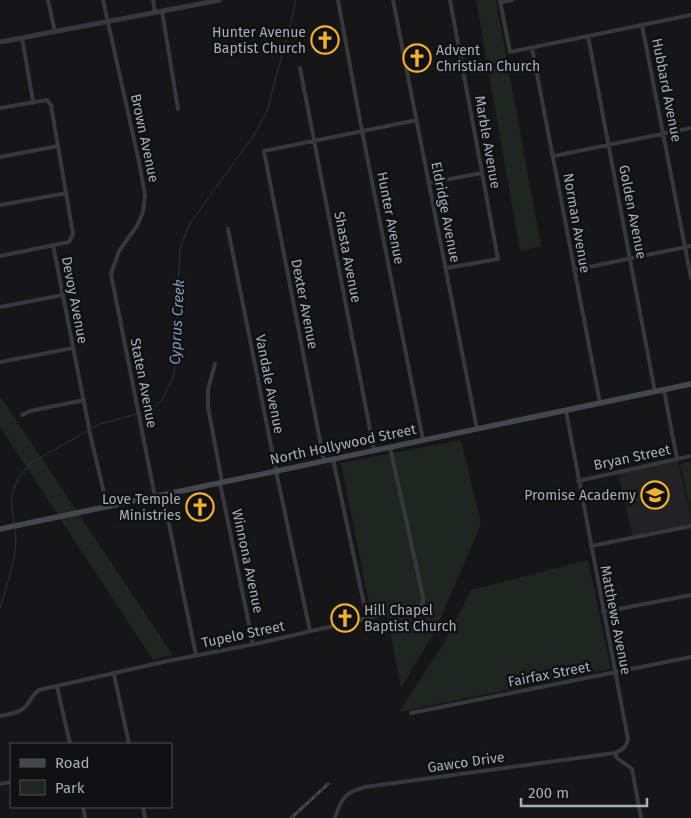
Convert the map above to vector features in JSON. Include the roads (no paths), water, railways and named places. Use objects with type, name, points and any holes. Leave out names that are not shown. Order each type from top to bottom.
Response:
[{"type":"main road","name":"North Hollywood Street","points":[[0,529],[691,384]]},
{"type":"street","points":[[48,0],[54,32]]},
{"type":"street","name":"Brown Avenue","points":[[103,0],[140,162],[145,195],[143,212],[137,226],[119,251],[111,274]]},
{"type":"street","points":[[153,0],[155,12]]},
{"type":"street","points":[[0,42],[220,0]]},
{"type":"street","name":"Hunter Avenue","points":[[338,0],[362,131],[424,440]]},
{"type":"street","name":"Eldridge Avenue","points":[[393,0],[477,429]]},
{"type":"street","name":"Marble Avenue","points":[[446,268],[498,259],[450,0]]},
{"type":"street","points":[[512,0],[500,1],[510,52],[691,15]]},
{"type":"street","points":[[162,11],[178,109]]},
{"type":"street","name":"Hubbard Avenue","points":[[642,25],[691,278]]},
{"type":"street","name":"Golden Avenue","points":[[588,36],[655,392]]},
{"type":"street","points":[[0,108],[33,102],[22,38]]},
{"type":"street","name":"Norman Avenue","points":[[532,48],[600,403]]},
{"type":"street","name":"Shasta Avenue","points":[[300,68],[374,450]]},
{"type":"street","name":"Devoy Avenue","points":[[33,102],[47,100],[51,105],[73,234],[69,242],[53,245],[106,506]]},
{"type":"street","points":[[314,140],[416,120]]},
{"type":"street","points":[[554,156],[691,128]]},
{"type":"street","name":"Dexter Avenue","points":[[314,140],[264,151],[324,461]]},
{"type":"street","points":[[0,157],[58,146]]},
{"type":"street","points":[[428,183],[482,173]]},
{"type":"street","points":[[0,205],[66,193]]},
{"type":"street","name":"Vandale Avenue","points":[[228,229],[310,631]]},
{"type":"street","points":[[0,256],[53,245]]},
{"type":"street","points":[[574,270],[691,246]]},
{"type":"street","name":"Staten Avenue","points":[[111,274],[155,497]]},
{"type":"street","points":[[0,307],[63,294]]},
{"type":"street","points":[[0,362],[73,348]]},
{"type":"street","name":"Winnona Avenue","points":[[215,364],[208,389],[208,407],[253,644]]},
{"type":"street","points":[[664,390],[678,459]]},
{"type":"street","points":[[22,416],[30,411],[84,400]]},
{"type":"street","name":"Matthews Avenue","points":[[566,411],[628,739],[627,746],[615,753]]},
{"type":"street","name":"Tupelo Street","points":[[0,716],[15,713],[24,708],[33,694],[39,690],[418,607],[422,602],[422,593],[390,447]]},
{"type":"street","name":"Bryan Street","points":[[578,481],[691,456]]},
{"type":"street","points":[[333,459],[368,618]]},
{"type":"street","points":[[163,495],[196,655]]},
{"type":"street","points":[[591,546],[691,526]]},
{"type":"street","points":[[603,612],[691,595]]},
{"type":"street","name":"Fairfax Street","points":[[411,713],[691,657]]},
{"type":"street","points":[[114,674],[129,743]]},
{"type":"street","points":[[58,686],[70,743]]},
{"type":"street","points":[[615,753],[620,761],[632,768],[641,818]]},
{"type":"street","name":"Gawco Drive","points":[[335,818],[343,799],[351,790],[615,753]]},
{"type":"waterway","name":"Cyprus Creek","points":[[14,524],[11,498],[18,478],[31,463],[100,424],[151,410],[163,398],[174,374],[180,248],[189,225],[254,135],[267,111],[295,0]]},
{"type":"waterway","name":"Cyprus Creek","points":[[0,608],[14,558],[15,528]]},
{"type":"railway","points":[[291,818],[328,784]]},
{"type":"place","name":"Hunter Avenue Baptist Church","points":[[325,40]]},
{"type":"place","name":"Advent Christian Church","points":[[417,58]]},
{"type":"place","name":"Promise Academy","points":[[655,495]]},
{"type":"place","name":"Love Temple Ministries","points":[[200,507]]},
{"type":"place","name":"Hill Chapel Baptist Church","points":[[345,618]]}]
